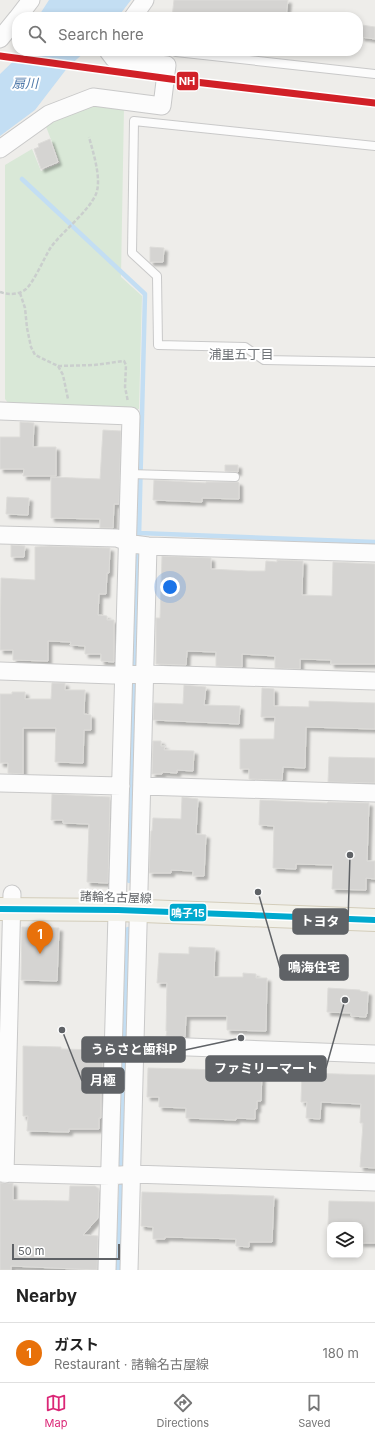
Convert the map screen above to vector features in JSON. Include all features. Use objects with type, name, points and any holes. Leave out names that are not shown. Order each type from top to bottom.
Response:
[{"type":"main road","name":"諸輪名古屋線","points":[[6,901],[128,904],[375,906]]},
{"type":"main road","name":"諸輪名古屋線","points":[[128,904],[375,920]]},
{"type":"street","points":[[21,12],[31,0]]},
{"type":"street","points":[[137,12],[146,0]]},
{"type":"street","points":[[0,39],[12,23]]},
{"type":"street","points":[[0,149],[49,114],[93,97],[162,106],[168,65],[114,59],[112,56]]},
{"type":"street","points":[[0,411],[131,416],[136,474],[127,543],[121,786],[135,1046],[129,1270]]},
{"type":"street","points":[[0,534],[117,538],[127,543],[148,546],[375,553]]},
{"type":"street","points":[[107,1270],[110,1176],[128,904],[142,786],[148,546]]},
{"type":"street","points":[[0,671],[375,681]]},
{"type":"street","points":[[0,782],[121,786]]},
{"type":"street","points":[[142,786],[375,793]]},
{"type":"street","points":[[6,901],[3,1174],[110,1176],[132,1174],[375,1182]]},
{"type":"street","points":[[135,1046],[375,1054]]},
{"type":"lane","points":[[212,56],[375,74]]},
{"type":"lane","points":[[375,146],[134,121],[132,253],[157,276],[158,345],[245,347],[264,360],[375,362]]},
{"type":"lane","points":[[136,474],[235,477]]},
{"type":"path","points":[[0,292],[5,294],[20,293],[27,288],[52,247],[88,206],[96,193],[98,181],[96,164],[89,137]]},
{"type":"path","points":[[20,293],[25,308],[30,347],[35,355],[58,366],[94,365],[124,361],[126,365],[125,387],[131,416]]},
{"type":"path","points":[[58,366],[63,375],[69,413]]},
{"type":"green space","points":[[91,103],[124,107],[121,277],[142,296],[139,409],[9,404],[5,399],[5,165],[32,149],[41,171],[60,163],[45,124]]},
{"type":"water","points":[[49,0],[131,0],[122,12],[41,12]]},
{"type":"water","name":"扇川","points":[[19,56],[80,56],[68,67],[35,110],[0,136],[0,74]]},
{"type":"building","points":[[174,0],[288,0],[287,12],[173,12]]},
{"type":"building","points":[[363,25],[375,27],[375,39],[363,37]]},
{"type":"building","points":[[50,139],[58,162],[41,169],[34,149],[39,147],[38,144]]},
{"type":"building","points":[[150,247],[164,248],[163,262],[150,262]]},
{"type":"building","points":[[20,422],[34,423],[33,447],[56,447],[56,476],[23,476],[24,469],[0,469],[0,437],[20,437]]},
{"type":"building","points":[[103,430],[121,431],[119,504],[114,504],[113,528],[100,528],[100,519],[51,518],[51,477],[100,479]]},
{"type":"building","points":[[225,465],[238,465],[238,472],[225,471]]},
{"type":"building","points":[[154,480],[206,483],[238,482],[239,499],[202,498],[202,502],[153,500]]},
{"type":"building","points":[[7,497],[29,498],[28,515],[6,514]]},
{"type":"building","points":[[11,545],[25,546],[24,557],[11,557]]},
{"type":"building","points":[[35,547],[110,548],[106,594],[99,594],[98,615],[107,616],[107,620],[114,620],[114,662],[101,661],[101,654],[85,654],[85,646],[70,645],[71,642],[48,641],[48,661],[13,660],[13,650],[0,650],[1,578],[35,580]]},
{"type":"building","points":[[162,556],[211,558],[211,569],[248,571],[265,571],[266,561],[303,561],[302,595],[332,596],[333,562],[375,564],[375,664],[331,664],[331,660],[300,659],[300,669],[275,668],[275,656],[242,654],[242,667],[216,666],[216,652],[187,651],[186,665],[156,664],[156,618],[160,618]]},
{"type":"building","points":[[52,683],[65,683],[65,690],[85,690],[84,714],[91,715],[91,730],[84,730],[83,763],[55,762],[56,728],[23,728],[23,774],[8,773],[8,763],[0,763],[0,694],[25,692],[25,699],[51,699]]},
{"type":"building","points":[[184,685],[206,687],[204,705],[240,706],[239,724],[153,720],[154,703],[183,704]]},
{"type":"building","points":[[262,688],[274,689],[274,706],[309,707],[309,701],[375,703],[375,729],[306,727],[305,768],[283,767],[282,780],[249,779],[249,769],[240,769],[240,739],[274,739],[275,717],[261,717]]},
{"type":"building","points":[[153,741],[161,741],[161,746],[165,746],[164,750],[194,751],[193,771],[177,770],[177,773],[162,772],[162,774],[152,774]]},
{"type":"building","points":[[329,757],[375,758],[375,783],[328,782]]},
{"type":"building","points":[[52,794],[110,797],[108,883],[87,882],[89,824],[63,823],[63,820],[51,820]]},
{"type":"building","points":[[182,797],[198,799],[196,834],[206,835],[204,876],[193,876],[193,871],[171,870],[171,873],[149,873],[153,818],[181,819]]},
{"type":"building","points":[[260,800],[369,803],[367,861],[375,861],[375,879],[366,878],[366,890],[332,889],[333,865],[296,864],[296,869],[273,868],[274,826],[259,825]]},
{"type":"building","points":[[22,927],[59,928],[57,981],[21,980]]},
{"type":"building","points":[[189,947],[215,948],[214,977],[243,977],[243,973],[256,974],[256,978],[267,978],[266,1031],[227,1030],[227,1016],[186,1016],[185,1037],[166,1036],[167,983],[157,983],[159,953],[189,954]]},
{"type":"building","points":[[328,988],[368,992],[366,1017],[351,1016],[351,1013],[327,1012]]},
{"type":"building","points":[[23,1046],[103,1050],[101,1075],[101,1118],[99,1118],[99,1129],[69,1129],[69,1132],[27,1131],[28,1116],[23,1116]]},
{"type":"building","points":[[148,1068],[262,1071],[261,1101],[257,1101],[255,1119],[236,1118],[236,1120],[186,1118],[186,1108],[159,1107],[159,1097],[147,1097]]},
{"type":"building","points":[[302,1073],[375,1075],[375,1168],[360,1167],[363,1123],[360,1123],[361,1104],[321,1102],[320,1119],[306,1118],[307,1102],[301,1102]]},
{"type":"building","points":[[0,1183],[13,1183],[13,1200],[69,1201],[70,1186],[95,1186],[99,1189],[98,1218],[83,1235],[98,1236],[97,1270],[11,1266],[11,1270],[0,1270]]},
{"type":"building","points":[[142,1192],[274,1196],[272,1242],[249,1242],[249,1247],[236,1246],[236,1239],[165,1237],[165,1239],[153,1239],[153,1227],[141,1226]]},
{"type":"building","points":[[329,1201],[375,1202],[375,1243],[363,1243],[363,1222],[328,1222]]},
{"type":"waterway","points":[[22,179],[145,294],[139,537]]},
{"type":"waterway","points":[[139,533],[375,542]]},
{"type":"waterway","points":[[135,664],[138,556]]},
{"type":"waterway","points":[[129,881],[134,685]]},
{"type":"waterway","points":[[121,1166],[128,929]]},
{"type":"waterway","points":[[118,1270],[121,1185]]},
{"type":"transit line","name":"NH","points":[[0,56],[178,80],[375,103]]},
{"type":"transit line","name":"鳴子15","points":[[0,909],[118,910],[375,920]]},
{"type":"place","name":"トヨタ","points":[[350,855]]},
{"type":"place","name":"鳴海住宅","points":[[258,892]]},
{"type":"place","name":"ガスト","points":[[40,954]]},
{"type":"place","name":"ファミリーマート","points":[[345,1000]]},
{"type":"place","name":"月極","points":[[62,1030]]},
{"type":"place","name":"うらさと歯科P","points":[[241,1038]]},
{"type":"district","name":"浦里五丁目","points":[[241,354]]}]
